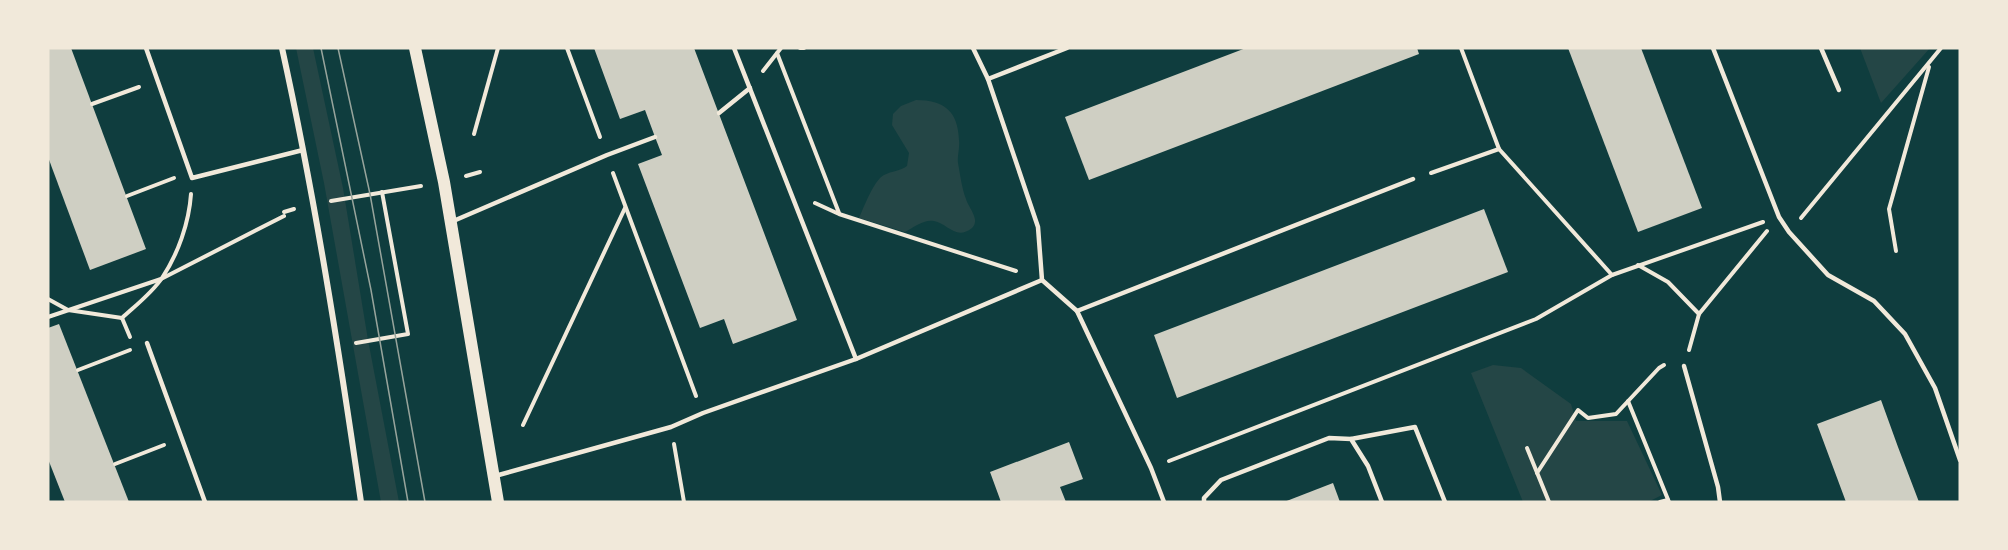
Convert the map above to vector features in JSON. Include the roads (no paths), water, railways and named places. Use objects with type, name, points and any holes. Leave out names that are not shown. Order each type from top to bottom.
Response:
[{"type":"main road","points":[[415,48],[451,222],[498,502]]},
{"type":"street","points":[[282,48],[303,150],[338,346],[361,502]]},
{"type":"lane","points":[[146,48],[192,178],[303,150]]},
{"type":"lane","points":[[734,48],[855,359]]},
{"type":"lane","points":[[972,48],[988,79],[1038,227],[1042,280],[1077,311],[1151,468],[1164,502]]},
{"type":"lane","points":[[988,79],[1066,48]]},
{"type":"lane","points":[[1713,48],[1779,217],[1789,232],[1828,275],[1874,302],[1905,334],[1935,388],[1960,460]]},
{"type":"lane","points":[[1821,48],[1839,90]]},
{"type":"lane","points":[[718,113],[750,88]]},
{"type":"lane","points":[[451,222],[607,155],[655,137]]},
{"type":"lane","points":[[1077,311],[1413,179]]},
{"type":"lane","points":[[495,476],[671,427],[703,413],[855,359],[1042,280]]},
{"type":"lane","points":[[147,343],[205,502]]},
{"type":"lane","points":[[1684,366],[1718,487],[1720,502]]},
{"type":"lane","points":[[1204,502],[1204,498],[1221,480],[1329,438],[1351,438],[1415,427],[1445,502]]},
{"type":"lane","points":[[1351,438],[1368,466],[1382,502]]},
{"type":"tram line","points":[[321,48],[371,290],[408,502]]},
{"type":"tram line","points":[[338,48],[370,194],[425,502]]}]
